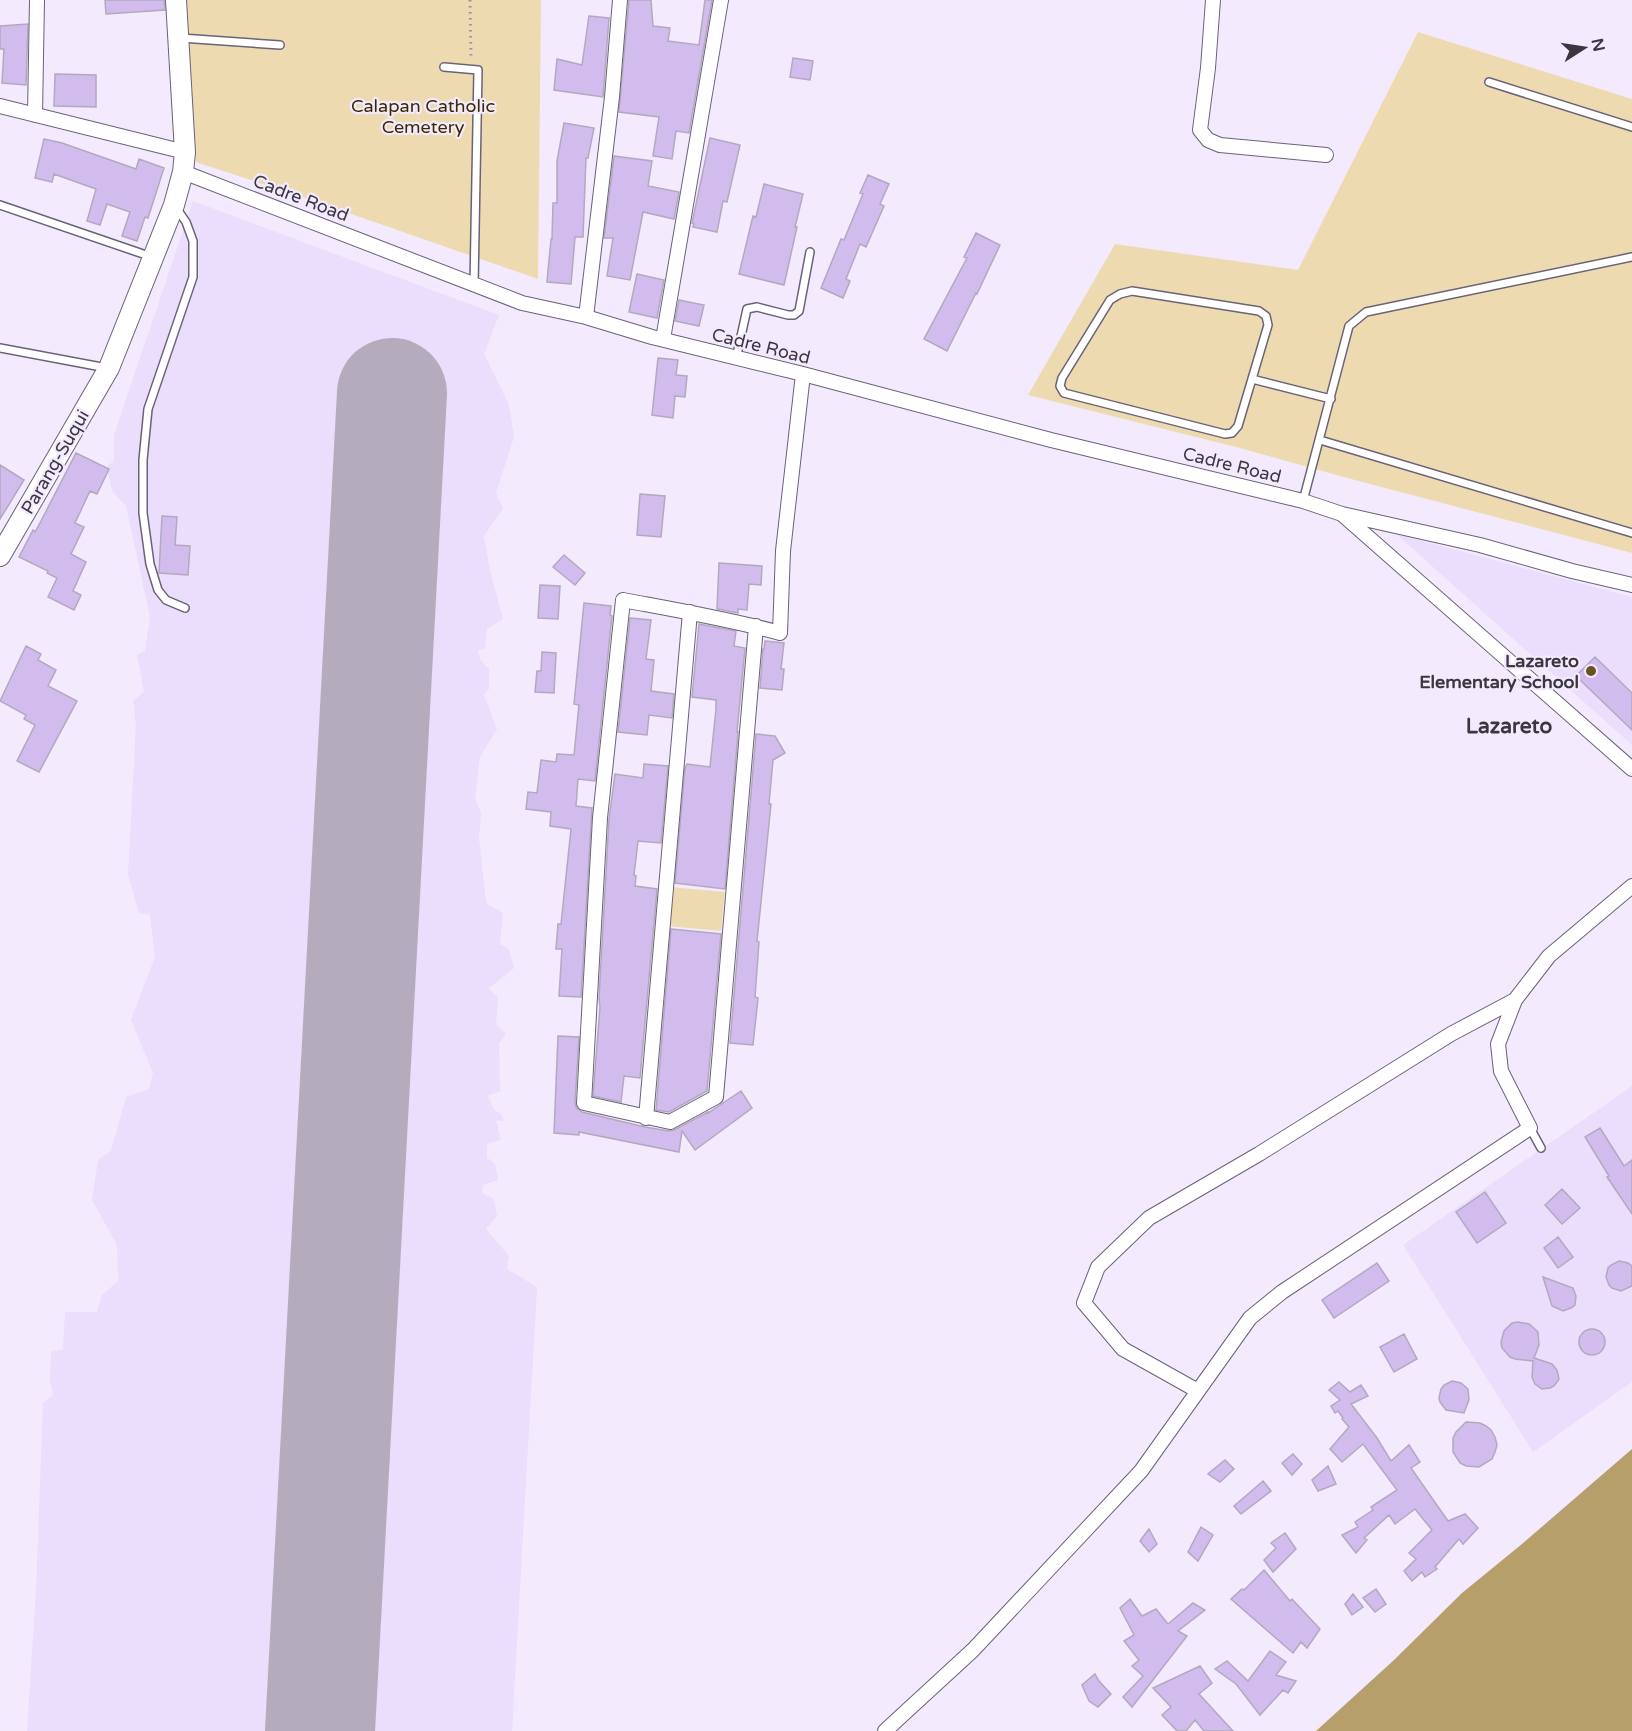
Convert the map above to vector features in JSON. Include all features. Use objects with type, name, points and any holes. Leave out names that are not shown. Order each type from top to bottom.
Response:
[{"type":"main road","name":"Parang-Suqui","points":[[0,556],[109,368],[174,205],[183,172],[185,152],[176,0]]},
{"type":"street","points":[[35,115],[37,0]]},
{"type":"street","points":[[586,317],[612,97],[620,0]]},
{"type":"street","points":[[663,339],[721,0]]},
{"type":"street","points":[[1213,0],[1200,130],[1208,140],[1220,146],[1326,155]]},
{"type":"street","points":[[0,106],[185,152]]},
{"type":"street","name":"Cadre Road","points":[[183,172],[522,303],[586,317],[736,359],[803,374],[1051,440],[1304,501],[1342,514],[1480,544],[1572,571],[1632,585]]},
{"type":"street","points":[[756,626],[716,1097],[670,1122],[584,1103],[600,818],[623,600],[690,612],[756,626],[780,633],[783,551],[803,374]]},
{"type":"street","points":[[1342,514],[1632,770]]},
{"type":"street","points":[[646,1118],[690,612]]},
{"type":"street","points":[[885,1731],[973,1650],[1141,1471],[1250,1318],[1282,1292],[1530,1128],[1501,1071],[1498,1044],[1515,1000],[1549,956],[1632,886]]},
{"type":"street","points":[[1198,1391],[1123,1349],[1084,1303],[1098,1267],[1149,1218],[1259,1154],[1451,1034],[1515,1000]]},
{"type":"lane","points":[[178,38],[279,45]]},
{"type":"lane","points":[[444,67],[478,70],[474,285]]},
{"type":"lane","points":[[1489,82],[1632,127]]},
{"type":"lane","points":[[0,205],[154,258]]},
{"type":"lane","points":[[174,205],[186,222],[193,240],[193,277],[148,409],[143,460],[143,513],[150,564],[158,590],[166,600],[184,608]]},
{"type":"lane","points":[[736,359],[747,309],[756,307],[788,315],[794,315],[799,311],[810,252]]},
{"type":"lane","points":[[1304,501],[1349,326],[1366,312],[1632,257]]},
{"type":"lane","points":[[1132,291],[1259,311],[1266,316],[1268,325],[1252,379],[1238,426],[1232,433],[1225,434],[1064,393],[1060,386],[1062,378],[1110,300],[1132,291]]},
{"type":"lane","points":[[0,348],[109,368]]},
{"type":"lane","points":[[1252,379],[1331,399]]},
{"type":"lane","points":[[1320,440],[1632,533]]},
{"type":"lane","points":[[1530,1128],[1541,1148]]},
{"type":"path","points":[[470,0],[471,70]]},
{"type":"shaded area","points":[[193,201],[499,315],[484,354],[509,405],[514,437],[496,493],[503,508],[484,536],[489,566],[503,619],[487,629],[485,648],[478,651],[481,661],[489,669],[489,689],[484,695],[497,729],[480,757],[475,799],[481,813],[479,838],[486,903],[503,913],[500,944],[509,949],[514,968],[489,988],[498,998],[496,1024],[506,1034],[499,1044],[500,1091],[488,1096],[494,1110],[501,1114],[504,1121],[496,1120],[501,1140],[487,1144],[487,1158],[495,1163],[498,1180],[483,1185],[482,1193],[494,1199],[497,1216],[486,1229],[509,1256],[507,1269],[537,1287],[512,1731],[27,1731],[36,1592],[43,1403],[53,1395],[50,1381],[51,1352],[63,1349],[65,1312],[97,1312],[102,1295],[118,1281],[117,1245],[92,1200],[98,1160],[111,1151],[126,1097],[149,1089],[153,1073],[131,1020],[155,957],[150,915],[139,913],[128,875],[136,725],[133,701],[144,692],[137,655],[145,651],[150,617],[126,506],[112,491],[107,467],[114,460],[114,435]]},
{"type":"shaded area","name":"Lazareto Elementary School","points":[[1396,534],[1632,597],[1632,745]]},
{"type":"shaded area","points":[[1632,1086],[1632,1382],[1533,1452],[1403,1245]]},
{"type":"shaded area","points":[[1632,1449],[1632,1731],[1316,1731],[1394,1660],[1462,1593]]},
{"type":"green space","name":"Calapan Catholic Cemetery","points":[[186,0],[541,0],[538,279],[196,162]]},
{"type":"green space","points":[[1418,32],[1632,99],[1632,553],[1240,448],[1028,395],[1115,244],[1298,270]]},
{"type":"green space","points":[[670,887],[725,892],[721,931],[667,926]]},
{"type":"building","points":[[105,0],[164,0],[165,10],[106,14]]},
{"type":"building","points":[[629,0],[651,0],[653,26],[670,28],[668,41],[699,45],[705,0],[712,0],[689,133],[676,131],[672,159],[653,156],[659,117],[619,112]]},
{"type":"building","points":[[589,16],[609,18],[603,97],[554,90],[557,59],[582,65]]},
{"type":"building","points":[[28,24],[26,85],[2,83],[4,49],[0,49],[0,26]]},
{"type":"building","points":[[793,58],[813,61],[810,80],[790,77]]},
{"type":"building","points":[[55,74],[96,75],[96,107],[54,106]]},
{"type":"building","points":[[564,123],[594,128],[588,158],[586,158],[583,237],[575,237],[571,284],[547,282],[553,203],[557,203],[557,161]]},
{"type":"building","points":[[710,138],[740,145],[727,202],[723,201],[717,232],[693,227],[692,223]]},
{"type":"building","points":[[44,139],[136,169],[139,159],[164,168],[148,218],[145,217],[137,241],[122,236],[130,212],[107,204],[100,225],[87,221],[96,189],[54,174],[52,182],[35,178]]},
{"type":"building","points":[[614,156],[652,161],[648,186],[679,192],[674,219],[643,212],[630,280],[607,276],[613,238],[604,238]]},
{"type":"building","points":[[868,175],[889,184],[880,204],[884,206],[866,247],[860,244],[846,279],[850,281],[843,298],[821,288],[841,239],[844,240],[863,194],[860,193]]},
{"type":"building","points":[[764,184],[803,194],[784,285],[739,274],[753,216],[756,217]]},
{"type":"building","points":[[976,233],[1000,245],[947,351],[924,339],[967,258],[964,257]]},
{"type":"building","points":[[637,274],[664,280],[657,318],[629,312]]},
{"type":"building","points":[[679,300],[704,305],[699,326],[675,321]]},
{"type":"building","points":[[658,358],[678,360],[676,375],[687,376],[685,397],[675,396],[673,418],[652,415]]},
{"type":"building","points":[[76,453],[109,469],[97,494],[90,491],[75,523],[84,527],[71,554],[86,562],[73,591],[81,595],[74,610],[48,597],[57,578],[19,557],[33,530],[35,532]]},
{"type":"building","points":[[0,465],[24,480],[0,519]]},
{"type":"building","points":[[640,494],[665,496],[661,537],[637,535]]},
{"type":"building","points":[[162,516],[177,517],[175,545],[190,546],[188,575],[159,573]]},
{"type":"building","points":[[564,555],[585,573],[575,585],[553,567]]},
{"type":"building","points":[[719,563],[762,566],[761,585],[749,584],[747,610],[738,609],[738,613],[717,609]]},
{"type":"building","points":[[540,585],[560,586],[558,619],[538,618]]},
{"type":"building","points":[[584,603],[611,606],[610,615],[612,616],[595,781],[578,779],[576,806],[592,808],[581,997],[559,996],[562,949],[556,949],[558,924],[561,924],[571,829],[550,826],[551,812],[526,809],[528,792],[537,793],[541,760],[556,762],[557,754],[574,755],[579,705],[574,704]]},
{"type":"building","points":[[630,618],[651,620],[646,659],[654,660],[651,691],[674,694],[672,718],[649,715],[647,735],[618,732]]},
{"type":"building","points":[[699,624],[736,631],[734,646],[745,648],[725,889],[675,883],[685,768],[687,764],[710,767],[716,709],[716,700],[692,697]]},
{"type":"building","points":[[765,641],[784,643],[781,669],[784,669],[782,690],[760,688]]},
{"type":"building","points":[[26,646],[41,654],[38,660],[56,670],[48,686],[77,701],[39,772],[17,761],[35,725],[24,719],[26,715],[0,701]]},
{"type":"building","points":[[542,652],[556,653],[554,693],[535,692],[537,671],[541,671]]},
{"type":"building","points":[[1595,657],[1632,693],[1632,730],[1576,676]]},
{"type":"building","points":[[756,734],[775,736],[785,753],[773,760],[769,804],[771,804],[757,941],[759,942],[755,997],[758,998],[753,1045],[730,1043]]},
{"type":"building","points":[[644,764],[668,766],[661,843],[638,841],[635,886],[657,889],[640,1078],[624,1076],[621,1102],[593,1096],[600,1007],[609,819],[615,774],[643,778]]},
{"type":"building","points":[[671,929],[721,934],[707,1091],[669,1112],[656,1110]]},
{"type":"building","points":[[558,1036],[579,1037],[575,1102],[576,1107],[582,1112],[669,1131],[708,1113],[741,1091],[752,1108],[695,1150],[682,1131],[679,1152],[579,1132],[579,1135],[554,1133]]},
{"type":"building","points":[[1600,1128],[1624,1166],[1632,1160],[1632,1214],[1607,1177],[1609,1176],[1585,1137]]},
{"type":"building","points":[[1562,1189],[1580,1208],[1562,1224],[1545,1205]]},
{"type":"building","points":[[1485,1192],[1506,1223],[1477,1243],[1456,1212]]},
{"type":"building","points":[[1558,1237],[1573,1257],[1558,1268],[1544,1248]]},
{"type":"building","points":[[1619,1261],[1632,1266],[1632,1286],[1621,1291],[1612,1288],[1606,1277],[1608,1268]]},
{"type":"building","points":[[1377,1263],[1389,1281],[1334,1318],[1322,1300]]},
{"type":"building","points":[[1543,1277],[1573,1288],[1576,1296],[1575,1305],[1563,1311],[1552,1306]]},
{"type":"building","points":[[1512,1323],[1529,1324],[1538,1332],[1539,1345],[1534,1358],[1552,1364],[1557,1370],[1559,1379],[1554,1386],[1542,1389],[1535,1384],[1532,1377],[1533,1361],[1510,1357],[1502,1348],[1504,1331]]},
{"type":"building","points":[[1592,1329],[1602,1332],[1605,1342],[1602,1352],[1592,1355],[1582,1352],[1579,1342],[1582,1332]]},
{"type":"building","points":[[1404,1334],[1417,1359],[1394,1372],[1380,1347]]},
{"type":"building","points":[[1452,1381],[1461,1383],[1468,1389],[1469,1400],[1464,1413],[1446,1410],[1440,1402],[1441,1389]]},
{"type":"building","points":[[1339,1382],[1350,1392],[1361,1385],[1368,1396],[1351,1404],[1391,1461],[1409,1445],[1420,1462],[1411,1468],[1448,1521],[1465,1514],[1478,1528],[1463,1544],[1459,1539],[1435,1567],[1437,1569],[1425,1577],[1422,1572],[1412,1581],[1404,1571],[1416,1559],[1409,1553],[1432,1530],[1415,1509],[1395,1524],[1389,1515],[1364,1538],[1367,1540],[1356,1553],[1342,1535],[1358,1527],[1355,1522],[1373,1510],[1371,1507],[1397,1490],[1363,1444],[1342,1462],[1330,1449],[1349,1427],[1338,1411],[1335,1413],[1331,1406],[1340,1400],[1329,1390]]},
{"type":"building","points":[[1466,1422],[1486,1426],[1495,1437],[1497,1445],[1492,1459],[1479,1467],[1460,1463],[1453,1452],[1453,1438]]},
{"type":"building","points":[[1293,1454],[1302,1464],[1292,1475],[1282,1463]]},
{"type":"building","points":[[1225,1460],[1234,1469],[1220,1482],[1208,1474]]},
{"type":"building","points":[[1328,1466],[1336,1484],[1318,1491],[1312,1480]]},
{"type":"building","points":[[1263,1481],[1271,1491],[1241,1514],[1234,1506]]},
{"type":"building","points":[[1201,1527],[1213,1535],[1198,1561],[1188,1552]]},
{"type":"building","points":[[1149,1529],[1157,1544],[1149,1552],[1140,1541]]},
{"type":"building","points":[[1285,1533],[1296,1549],[1273,1572],[1264,1560],[1276,1548],[1271,1543]]},
{"type":"building","points":[[1264,1570],[1290,1601],[1292,1599],[1320,1629],[1307,1648],[1301,1642],[1293,1653],[1231,1599],[1242,1589],[1244,1590]]},
{"type":"building","points":[[1376,1589],[1386,1604],[1375,1612],[1363,1598]]},
{"type":"building","points":[[1353,1594],[1363,1607],[1352,1615],[1345,1604]]},
{"type":"building","points":[[1130,1599],[1142,1616],[1156,1609],[1168,1624],[1193,1603],[1205,1610],[1178,1631],[1187,1636],[1132,1707],[1123,1697],[1143,1676],[1132,1666],[1139,1660],[1124,1641],[1134,1635],[1120,1608]]},
{"type":"building","points":[[1270,1651],[1286,1662],[1276,1675],[1296,1681],[1288,1693],[1283,1690],[1260,1715],[1236,1684],[1215,1669],[1227,1661],[1248,1681]]},
{"type":"building","points":[[1200,1666],[1212,1683],[1199,1694],[1233,1731],[1204,1731],[1195,1720],[1186,1731],[1177,1731],[1162,1715],[1171,1707],[1153,1688]]},
{"type":"building","points":[[1095,1674],[1111,1694],[1098,1707],[1089,1701],[1082,1685]]},
{"type":"runway","points":[[320,1731],[392,393]]},
{"type":"place","name":"Lazareto Elementary School","points":[[1591,671]]},
{"type":"district","name":"Lazareto","points":[[1509,726]]}]
